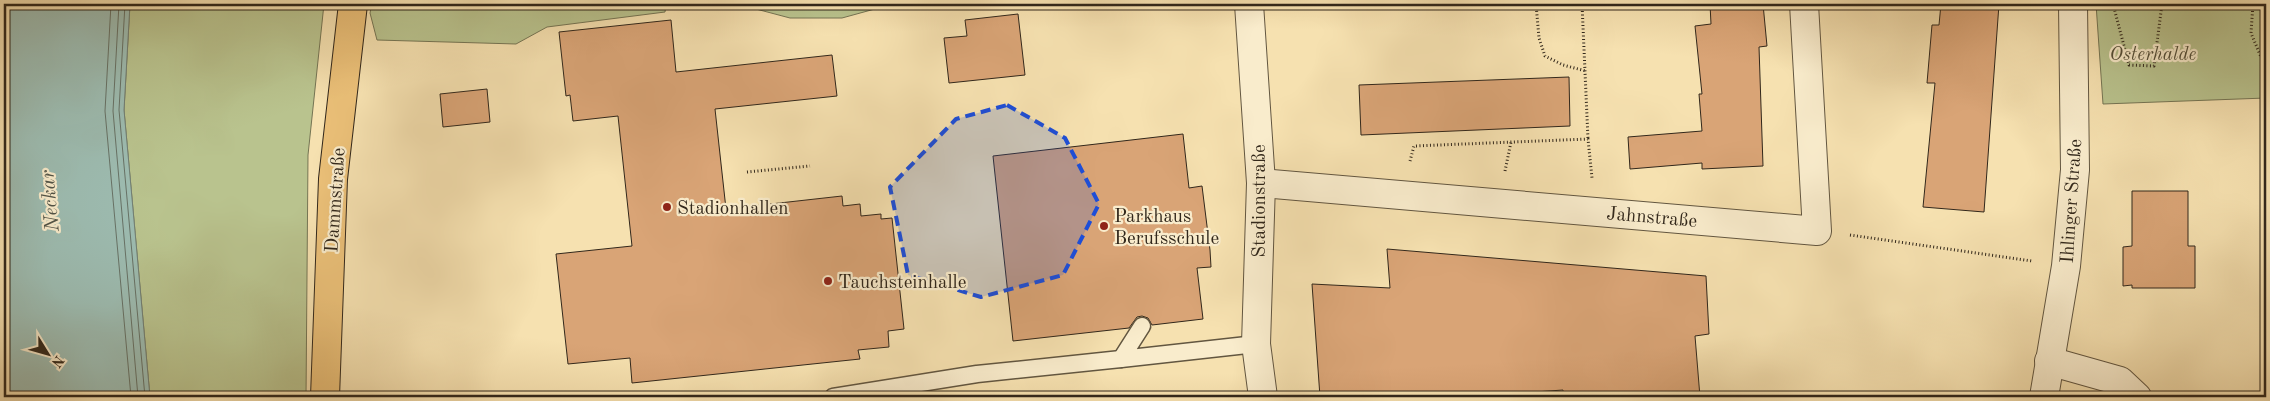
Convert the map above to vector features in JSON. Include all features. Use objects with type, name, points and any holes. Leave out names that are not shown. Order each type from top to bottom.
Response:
[{"type":"main road","name":"Dammstraße","points":[[325,397],[333,179],[353,4]]},
{"type":"street","name":"Stadionstraße","points":[[1249,4],[1261,183],[1256,344],[1263,397]]},
{"type":"street","points":[[1804,4],[1817,230]]},
{"type":"street","name":"Ihlinger Straße","points":[[2044,397],[2066,266],[2075,170],[2074,4]]},
{"type":"street","name":"Jahnstraße","points":[[1261,183],[1817,230]]},
{"type":"street","points":[[2049,361],[2120,382],[2138,397]]},
{"type":"lane","points":[[1121,360],[1142,326]]},
{"type":"lane","points":[[833,397],[977,374],[1256,344]]},
{"type":"path","points":[[1536,4],[1539,38],[1545,56],[1586,71]]},
{"type":"path","points":[[1582,4],[1588,139],[1595,211]]},
{"type":"path","points":[[2113,4],[2129,65],[2154,66],[2162,4]]},
{"type":"path","points":[[2253,4],[2250,33],[2266,69]]},
{"type":"path","points":[[1400,195],[1414,146],[1588,139]]},
{"type":"path","points":[[747,172],[810,166]]},
{"type":"path","points":[[1817,230],[2066,266]]},
{"type":"highlighted area","points":[[1007,105],[1065,138],[1099,204],[1063,275],[981,297],[908,275],[890,187],[956,119]]},
{"type":"green space","points":[[130,4],[324,4],[308,155],[306,397],[150,397],[124,110]]},
{"type":"green space","points":[[372,4],[666,4],[665,12],[547,27],[516,44],[377,40],[370,13]]},
{"type":"green space","points":[[737,4],[893,4],[842,18],[790,18]]},
{"type":"green space","name":"Osterhalde","points":[[2096,4],[2266,4],[2266,98],[2103,104]]},
{"type":"water","name":"Neckar","points":[[4,4],[130,4],[124,110],[150,397],[4,397]]},
{"type":"building","points":[[1710,4],[1763,4],[1767,46],[1759,47],[1763,166],[1702,169],[1702,163],[1630,169],[1628,137],[1702,131],[1699,94],[1702,94],[1695,26],[1711,24]]},
{"type":"building","points":[[1941,4],[1999,4],[1984,212],[1923,207],[1935,83],[1927,83],[1932,25],[1939,25]]},
{"type":"building","points":[[1018,14],[1025,75],[949,83],[944,38],[967,36],[965,20]]},
{"type":"building","name":"Stadionhallen","points":[[671,20],[676,72],[832,55],[837,96],[715,109],[726,209],[842,196],[843,206],[860,204],[861,216],[881,214],[881,219],[892,218],[904,329],[888,331],[889,347],[858,350],[860,359],[632,383],[630,358],[568,364],[556,254],[632,246],[618,116],[573,121],[570,95],[566,96],[559,32]]},
{"type":"building","points":[[1569,77],[1570,126],[1361,135],[1359,85]]},
{"type":"building","points":[[487,89],[490,122],[443,127],[440,94]]},
{"type":"building","name":"Parkhaus Berufsschule","points":[[1183,134],[1189,188],[1202,186],[1210,250],[1211,267],[1197,268],[1203,319],[1152,325],[1148,318],[1142,316],[1137,317],[1129,328],[1013,341],[993,156]]},
{"type":"building","points":[[2132,191],[2188,191],[2188,246],[2195,246],[2195,288],[2132,288],[2132,285],[2123,286],[2123,247],[2132,246]]},
{"type":"building","points":[[1387,249],[1706,276],[1709,334],[1695,336],[1700,397],[1563,397],[1563,390],[1493,395],[1493,397],[1320,397],[1312,284],[1390,288]]},
{"type":"place","name":"Stadionhallen","points":[[667,207]]},
{"type":"place","name":"Parkhaus Berufsschule","points":[[1104,226]]},
{"type":"place","name":"Tauchsteinhalle","points":[[828,281]]}]
